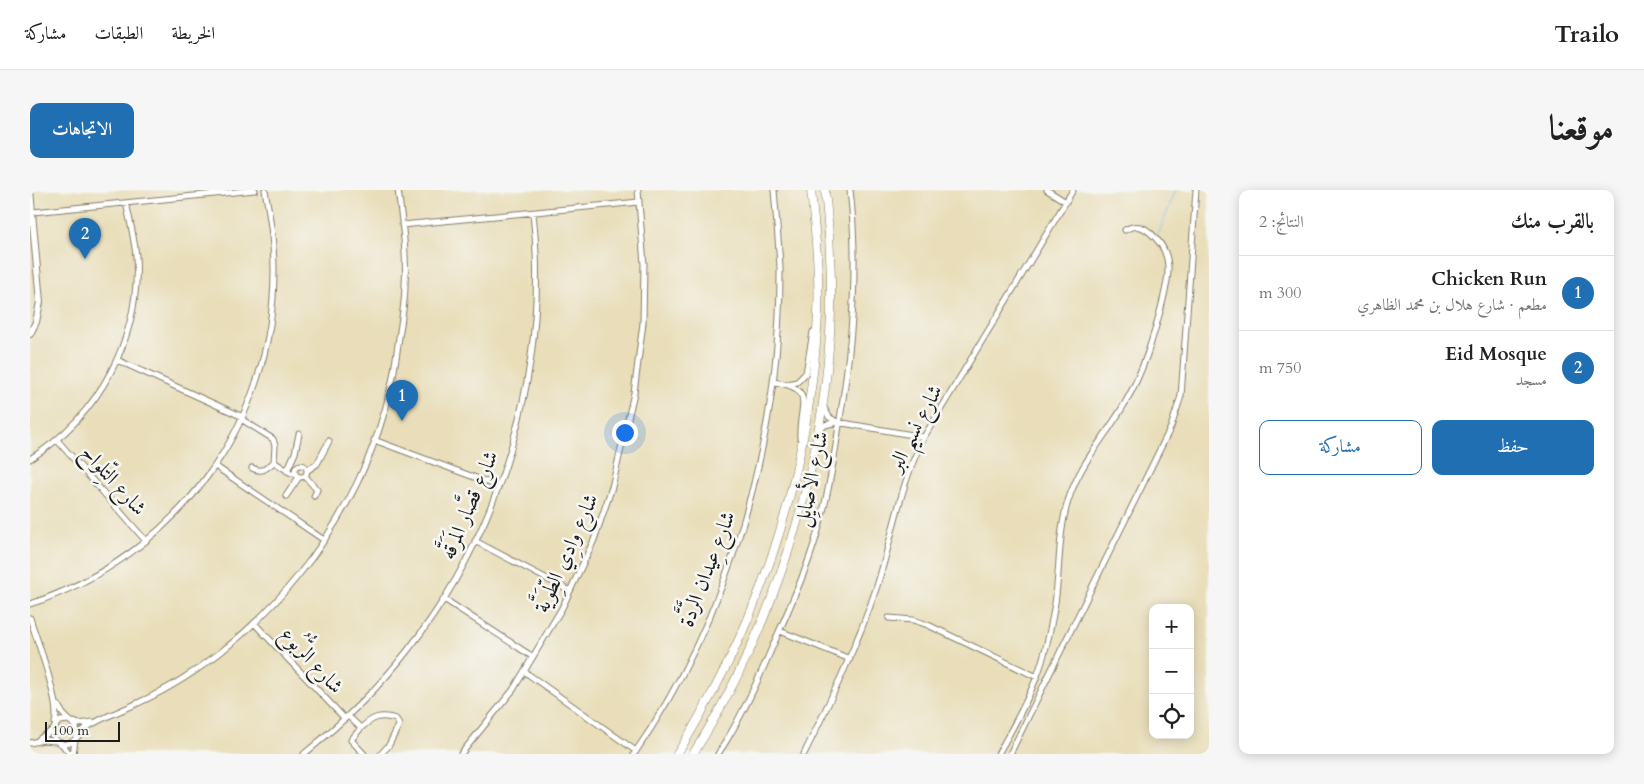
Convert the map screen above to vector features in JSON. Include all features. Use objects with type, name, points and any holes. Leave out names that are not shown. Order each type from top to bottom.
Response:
[{"type":"main road","points":[[677,754],[727,666],[763,584],[784,520],[802,444],[812,377],[818,314],[818,273],[811,190]]},
{"type":"main road","points":[[693,754],[739,670],[786,559],[804,495],[823,405],[830,333],[830,246],[825,190]]},
{"type":"street","points":[[30,190],[40,302],[36,322],[30,334]]},
{"type":"street","points":[[33,212],[255,190]]},
{"type":"street","points":[[30,604],[63,592],[98,574],[146,541],[165,525],[215,466],[242,418],[252,393],[263,361],[271,319],[274,294],[273,243],[265,190]]},
{"type":"street","points":[[37,741],[60,721],[83,724],[96,722],[136,705],[181,680],[226,647],[254,623],[289,586],[324,540],[361,473],[374,440],[392,382],[402,317],[406,271],[398,190]]},
{"type":"street","name":"شارع وادِي الطِّوَيَّة","points":[[461,754],[513,690],[533,658],[570,591],[594,540],[612,487],[634,393],[643,324],[644,292],[638,190]]},
{"type":"street","name":"شارع عِيدان الرَّدَّة","points":[[635,752],[656,719],[686,664],[720,591],[753,490],[774,382],[780,270],[774,190]]},
{"type":"street","name":"شارع الأصايِل","points":[[718,754],[751,695],[780,631],[809,559],[821,520],[832,472],[852,330],[855,262],[850,190]]},
{"type":"street","points":[[1047,190],[1066,202]]},
{"type":"street","name":"شارع نسيم البر","points":[[804,754],[850,659],[877,586],[909,470],[924,437],[1073,190]]},
{"type":"street","points":[[1010,754],[1171,427],[1181,396],[1196,190]]},
{"type":"street","points":[[402,225],[640,202]]},
{"type":"street","points":[[30,459],[57,440],[87,410],[101,391],[125,340],[132,313],[136,256],[126,203]]},
{"type":"street","name":"شارع قصَّار المَرَقَّه","points":[[304,754],[347,718],[408,650],[444,600],[475,541],[498,486],[520,413],[532,351],[537,281],[533,213]]},
{"type":"street","points":[[998,754],[1019,716],[1037,677],[1052,619],[1061,536],[1067,504],[1084,464],[1121,410],[1141,372],[1153,337],[1168,279],[1166,256],[1154,235],[1138,226],[1132,226],[1125,230]]},
{"type":"street","points":[[788,384],[800,380],[806,373],[814,324],[818,314]]},
{"type":"street","points":[[117,360],[242,418],[273,439],[274,462]]},
{"type":"street","points":[[774,382],[788,384],[796,388],[802,397],[800,432],[802,444]]},
{"type":"street","points":[[823,405],[826,414],[838,422]]},
{"type":"street","points":[[817,434],[825,425],[838,422],[924,437]]},
{"type":"street","points":[[287,471],[295,453],[299,434]]},
{"type":"street","name":"شارع التِّلواح","points":[[57,440],[146,541]]},
{"type":"street","points":[[374,440],[498,486]]},
{"type":"street","points":[[305,476],[308,470],[317,464],[329,442]]},
{"type":"street","points":[[252,468],[261,471],[274,462]]},
{"type":"street","points":[[274,462],[287,471],[305,476],[317,490],[314,496]]},
{"type":"street","points":[[286,496],[297,475],[296,469],[301,465],[308,470]]},
{"type":"street","points":[[215,466],[324,540]]},
{"type":"street","points":[[475,541],[570,591]]},
{"type":"street","points":[[444,600],[533,658]]},
{"type":"street","points":[[30,618],[54,698],[57,716],[54,738],[72,754],[77,728],[63,714],[54,698]]},
{"type":"street","points":[[889,618],[913,620],[928,625],[1037,677]]},
{"type":"street","name":"شارع الرُّبُوع","points":[[254,623],[347,718],[361,728]]},
{"type":"street","points":[[780,631],[850,659]]},
{"type":"street","points":[[525,672],[635,752]]},
{"type":"street","points":[[364,754],[351,740],[371,719],[386,716],[396,719],[400,725],[389,745],[381,754]]},
{"type":"street","points":[[30,743],[48,740],[70,743],[96,722]]},
{"type":"waterway","points":[[1158,235],[1176,190]]},
{"type":"place","name":"Eid Mosque","points":[[85,259]]},
{"type":"place","name":"Chicken Run","points":[[402,421]]}]
